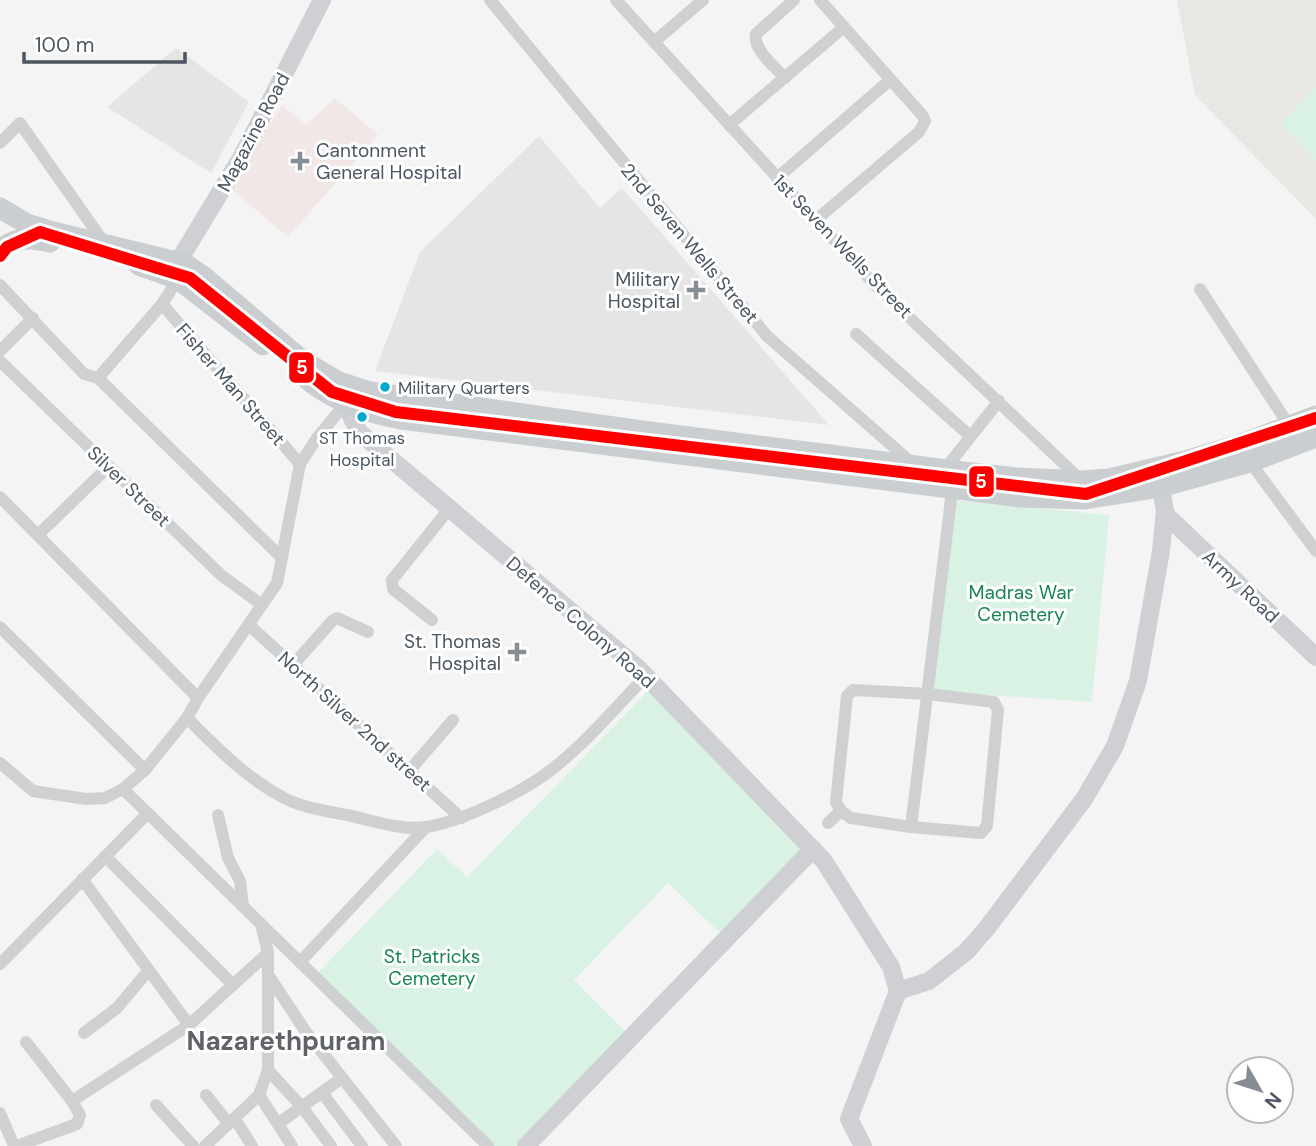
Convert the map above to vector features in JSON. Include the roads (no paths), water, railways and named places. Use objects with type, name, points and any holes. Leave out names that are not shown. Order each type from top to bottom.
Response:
[{"type":"main road","name":"Magazine Road","points":[[178,270],[241,158],[323,0]]},
{"type":"main road","points":[[0,208],[26,231],[159,270],[178,270],[314,385],[345,404],[401,419],[951,476],[1082,481],[1159,478],[1316,416]]},
{"type":"main road","points":[[0,250],[26,231],[107,247],[204,278],[303,361],[339,382],[370,392],[642,431],[913,464],[1020,496],[1085,499],[1159,478],[1250,462],[1316,437]]},
{"type":"main road","name":"Defence Colony Road","points":[[345,404],[359,432],[646,676],[813,849],[849,898],[883,952],[895,976],[898,991]]},
{"type":"main road","points":[[863,1146],[849,1119],[898,991],[929,981],[967,951],[1037,862],[1101,772],[1123,727],[1138,681],[1148,632],[1165,514],[1159,478]]},
{"type":"main road","name":"Army Road","points":[[1165,514],[1316,657]]},
{"type":"main road","points":[[526,1146],[813,849]]},
{"type":"street","name":"2nd Seven Wells Street","points":[[490,0],[767,336],[913,464]]},
{"type":"street","name":"1st Seven Wells Street","points":[[616,0],[876,286],[1082,481]]},
{"type":"street","points":[[654,42],[703,0]]},
{"type":"street","points":[[785,78],[757,46],[755,38],[756,34],[794,0]]},
{"type":"street","points":[[816,220],[923,127],[925,121],[820,0]]},
{"type":"street","points":[[729,125],[845,27]]},
{"type":"street","points":[[777,178],[890,80]]},
{"type":"street","points":[[0,143],[20,123],[107,247]]},
{"type":"street","points":[[98,378],[162,304],[178,270]]},
{"type":"street","points":[[0,285],[84,374],[98,378],[282,558]]},
{"type":"street","points":[[1200,289],[1290,426]]},
{"type":"street","name":"Fisher Man Street","points":[[162,304],[300,464]]},
{"type":"street","points":[[0,351],[33,318]]},
{"type":"street","points":[[856,334],[970,436]]},
{"type":"street","name":"Silver Street","points":[[0,361],[221,575],[262,605]]},
{"type":"street","points":[[911,827],[951,476],[970,436],[999,401]]},
{"type":"street","points":[[0,763],[33,791],[86,799],[105,798],[122,789],[145,770],[187,718],[277,583],[300,464],[345,404]]},
{"type":"street","points":[[1250,462],[1316,551]]},
{"type":"street","points":[[38,535],[109,466]]},
{"type":"street","points":[[0,497],[198,698]]},
{"type":"street","points":[[432,620],[393,589],[391,584],[449,509]]},
{"type":"street","points":[[293,665],[337,618],[368,632]]},
{"type":"street","name":"North Silver 2nd street","points":[[249,625],[461,818]]},
{"type":"street","points":[[0,627],[145,770]]},
{"type":"street","points":[[187,718],[229,760],[287,799],[310,807],[380,822],[426,827],[461,818],[549,772],[646,676]]},
{"type":"street","points":[[853,690],[928,694],[994,702],[998,710],[987,827],[981,833],[851,818],[841,811],[836,802],[847,696],[853,690]]},
{"type":"street","points":[[409,771],[453,720]]},
{"type":"street","points":[[122,789],[488,1146]]},
{"type":"street","points":[[828,823],[841,811]]},
{"type":"street","points":[[0,964],[148,813]]},
{"type":"street","points":[[218,815],[228,858],[240,881],[243,906]]},
{"type":"street","points":[[300,962],[426,827]]},
{"type":"street","points":[[105,856],[233,985]]},
{"type":"street","points":[[82,880],[188,1025]]},
{"type":"street","points":[[205,1146],[259,1096],[268,1070],[268,953],[260,922]]},
{"type":"street","points":[[72,1101],[188,1025],[268,953]]},
{"type":"street","points":[[84,1033],[117,1008],[148,971]]},
{"type":"street","points":[[269,976],[306,1032],[396,1146]]},
{"type":"street","points":[[0,1114],[15,1146],[77,1124],[80,1115],[72,1101],[26,1042]]},
{"type":"street","points":[[268,1070],[302,1107],[331,1146]]},
{"type":"street","points":[[279,1123],[342,1078]]},
{"type":"street","points":[[323,1094],[362,1146]]},
{"type":"street","points":[[206,1095],[252,1146]]},
{"type":"street","points":[[259,1096],[292,1146]]},
{"type":"street","points":[[156,1105],[193,1146]]},
{"type":"place","name":"Cantonment General Hospital","points":[[300,161]]},
{"type":"place","name":"Military Hospital","points":[[696,290]]},
{"type":"place","name":"Military Quarters","points":[[385,387]]},
{"type":"place","name":"ST Thomas Hospital","points":[[362,417]]},
{"type":"place","name":"St. Thomas Hospital","points":[[517,652]]},
{"type":"district","name":"Nazarethpuram","points":[[286,1041]]},
{"type":"park label","name":"Madras War Cemetery","points":[[1021,603]]},
{"type":"park label","name":"St. Patricks Cemetery","points":[[432,967]]}]
